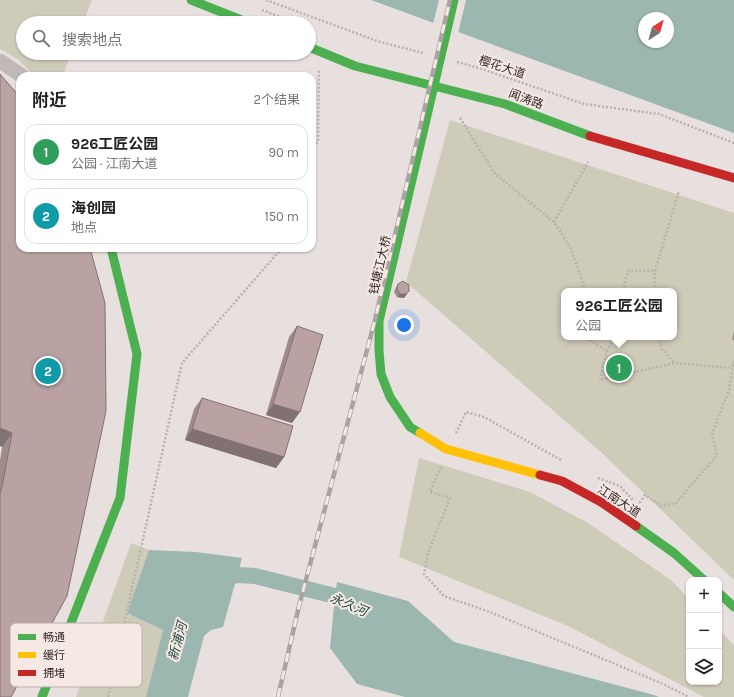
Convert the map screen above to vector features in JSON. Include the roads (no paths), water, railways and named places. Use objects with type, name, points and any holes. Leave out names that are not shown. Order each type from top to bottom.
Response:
[{"type":"main road","points":[[191,0],[231,16]]},
{"type":"main road","name":"钱塘江大桥","points":[[454,0],[379,321],[381,374],[390,397],[410,426],[446,449],[508,466]]},
{"type":"main road","name":"闻涛路","points":[[316,50],[355,66],[505,104],[584,134],[734,178]]},
{"type":"main road","points":[[71,623],[120,498],[137,354],[112,252]]},
{"type":"main road","name":"江南大道","points":[[508,466],[562,481],[601,502],[674,553],[701,577]]},
{"type":"main road","points":[[722,596],[734,607]]},
{"type":"main road","points":[[42,697],[46,687]]},
{"type":"street","points":[[0,61],[16,72]]},
{"type":"water","points":[[371,0],[734,0],[734,133]]},
{"type":"water","name":"新浦河","points":[[149,550],[196,552],[242,558],[223,627],[211,630],[204,636],[188,697],[146,697],[163,630],[127,613]]},
{"type":"water","points":[[337,582],[408,601],[454,642],[659,697],[405,697],[357,684],[330,648]]},
{"type":"waterway","name":"永久河","points":[[216,580],[237,575],[255,576],[335,596],[354,605]]},
{"type":"railway","points":[[278,697],[299,606],[375,320],[450,0]]},
{"type":"place","name":"926工匠公园","points":[[619,368]]},
{"type":"place","name":"海创园","points":[[48,371]]}]
